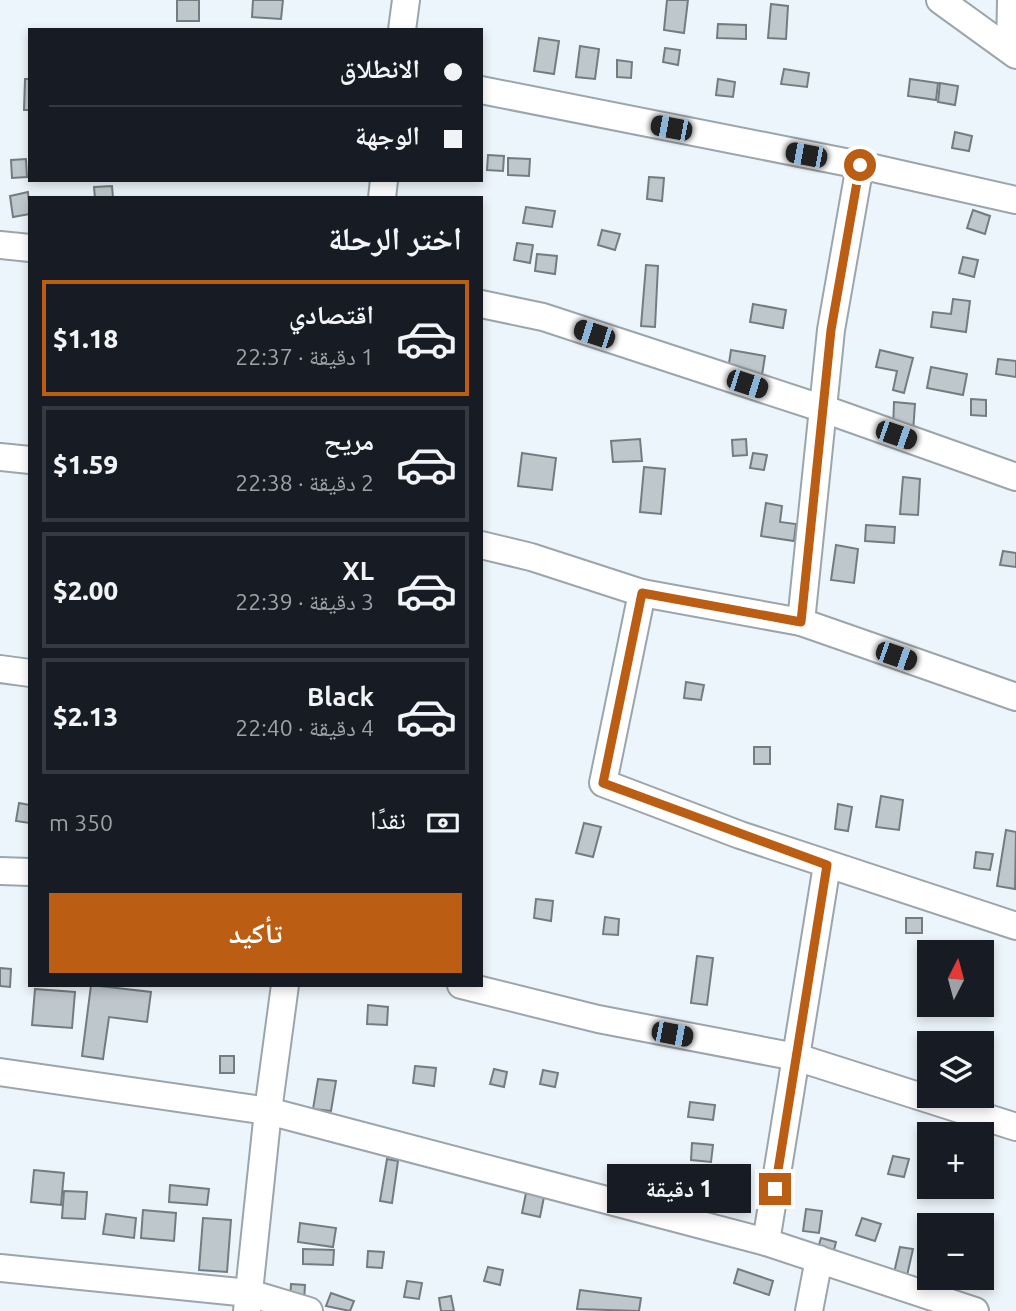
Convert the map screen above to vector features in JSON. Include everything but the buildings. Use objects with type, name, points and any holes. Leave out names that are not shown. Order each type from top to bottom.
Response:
[{"type":"street","points":[[402,28],[406,0]]},
{"type":"street","points":[[940,0],[1013,53]]},
{"type":"street","points":[[1011,0],[1013,53]]},
{"type":"street","points":[[483,90],[860,165],[1016,200]]},
{"type":"street","points":[[801,622],[831,330],[860,165]]},
{"type":"street","points":[[0,245],[28,248]]},
{"type":"street","points":[[483,304],[543,317],[824,409],[1016,477]]},
{"type":"street","points":[[0,457],[28,460]]},
{"type":"street","points":[[483,545],[531,556],[642,593],[801,622],[1016,698]]},
{"type":"street","points":[[642,593],[603,783],[827,865],[1016,926]]},
{"type":"street","points":[[0,669],[28,673]]},
{"type":"street","points":[[766,1242],[827,865]]},
{"type":"street","points":[[0,871],[28,872]]},
{"type":"street","points":[[248,1302],[268,1111],[285,987]]},
{"type":"street","points":[[469,987],[598,1020],[796,1058],[1016,1126]]},
{"type":"street","points":[[0,1072],[268,1111],[766,1242],[975,1311]]},
{"type":"street","points":[[809,1311],[819,1259]]},
{"type":"street","points":[[0,1268],[309,1311]]},
{"type":"route","points":[[775,1189],[827,865],[603,783],[642,593],[801,622],[831,330],[860,165]]}]
